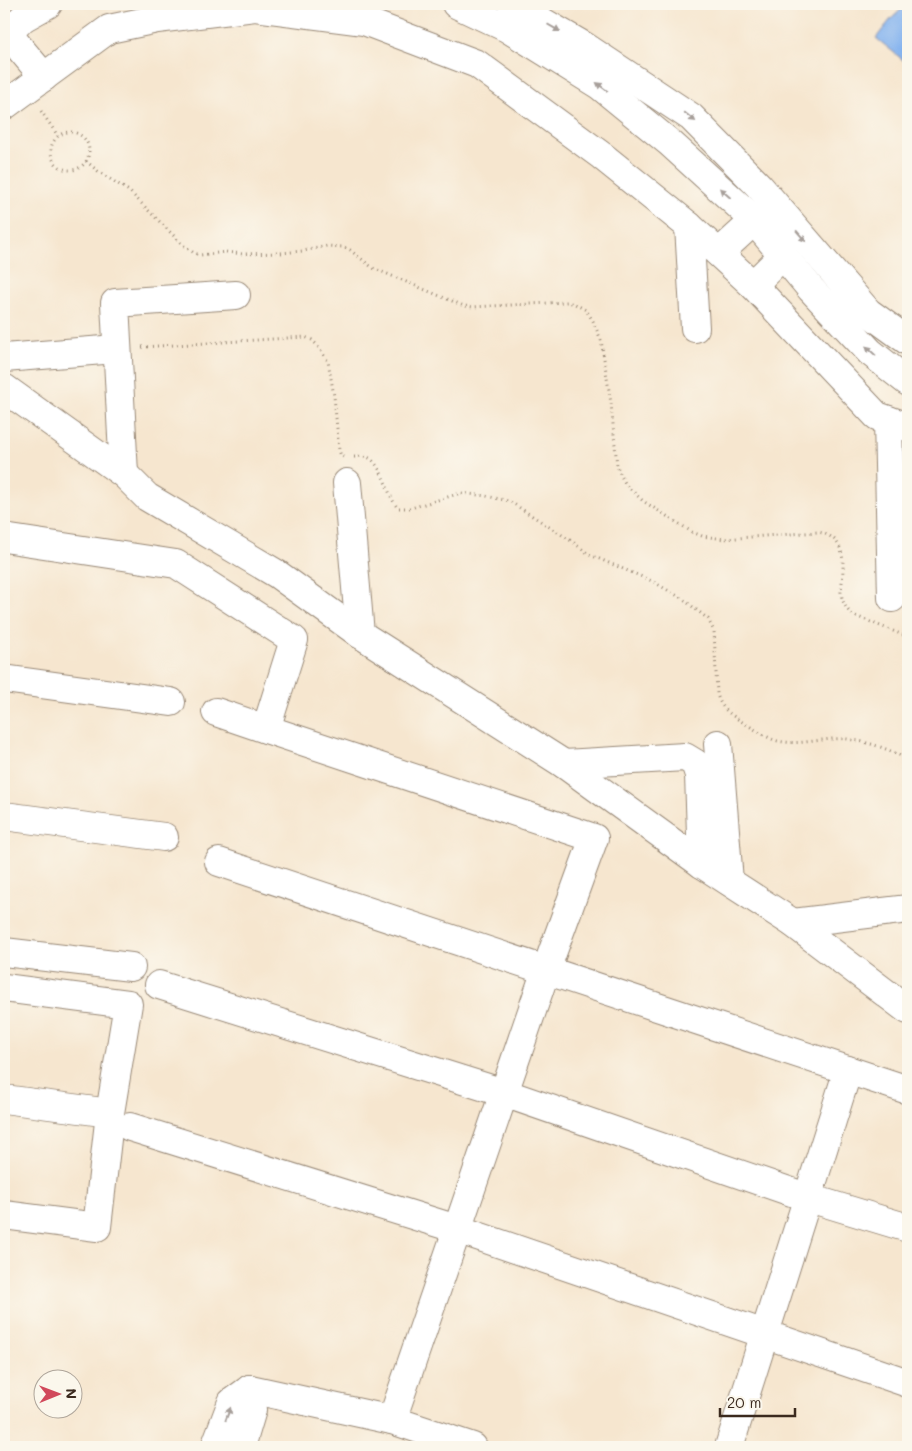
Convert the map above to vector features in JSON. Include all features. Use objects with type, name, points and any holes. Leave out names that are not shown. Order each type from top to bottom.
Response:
[{"type":"street","points":[[44,77],[6,36],[23,18],[48,4]]},
{"type":"street","points":[[456,4],[507,28],[599,85],[767,222],[868,312],[908,341]]},
{"type":"street","points":[[512,4],[584,46],[691,117],[759,186],[767,222],[783,255],[811,289],[870,352],[908,382]]},
{"type":"street","points":[[4,106],[109,29],[157,19],[255,7],[364,22],[477,64],[602,156],[689,226],[754,285],[877,416],[898,424],[892,598]]},
{"type":"street","points":[[719,253],[767,222]]},
{"type":"street","points":[[689,226],[696,328]]},
{"type":"street","points":[[754,285],[783,255]]},
{"type":"street","points":[[124,474],[115,303],[236,295]]},
{"type":"street","points":[[4,358],[116,349]]},
{"type":"street","points":[[4,388],[124,474],[147,497],[277,574],[360,634],[564,764],[702,864],[793,923],[908,1010]]},
{"type":"street","points":[[347,483],[360,634]]},
{"type":"street","points":[[4,538],[176,564],[294,640],[266,729]]},
{"type":"street","points":[[4,680],[171,702]]},
{"type":"street","points":[[216,712],[594,838],[546,970],[392,1420]]},
{"type":"street","points":[[718,744],[729,881]]},
{"type":"street","points":[[564,764],[685,757],[695,763],[699,775],[702,864]]},
{"type":"street","points":[[4,816],[164,838]]},
{"type":"street","points":[[219,862],[908,1090]]},
{"type":"street","points":[[793,923],[908,909]]},
{"type":"street","points":[[4,952],[131,967]]},
{"type":"street","points":[[159,985],[504,1093],[809,1198],[908,1228]]},
{"type":"street","points":[[4,988],[128,1004],[120,1120],[97,1227],[4,1215]]},
{"type":"street","points":[[729,1447],[848,1070]]},
{"type":"street","points":[[4,1099],[120,1120],[457,1229],[908,1383]]},
{"type":"street","points":[[241,1447],[252,1410],[250,1389]]},
{"type":"street","points":[[215,1447],[232,1402],[250,1389],[392,1420],[473,1447]]},
{"type":"path","points":[[69,132],[75,132],[80,135],[85,139],[89,150],[86,161],[76,169],[69,170],[58,165],[52,154],[54,141],[58,136],[69,132]]},
{"type":"path","points":[[86,161],[98,172],[130,191],[183,245],[194,253],[201,255],[226,252],[243,254],[280,253],[327,246],[342,247],[350,250],[373,268],[464,306],[567,302],[580,306],[591,316],[601,340],[611,403],[617,466],[626,485],[644,501],[692,532],[702,536],[724,539],[818,532],[831,537],[840,546],[843,557],[841,597],[848,612],[908,637]]},
{"type":"path","points":[[116,349],[305,337],[312,340],[328,360],[341,456],[347,458],[362,456],[374,460],[393,503],[398,508],[411,508],[461,493],[509,501],[590,555],[652,581],[683,599],[708,619],[714,632],[717,694],[719,703],[728,714],[778,741],[845,739],[896,752],[908,760]]},
{"type":"water","points":[[907,4],[908,64],[876,38],[891,19]]}]
